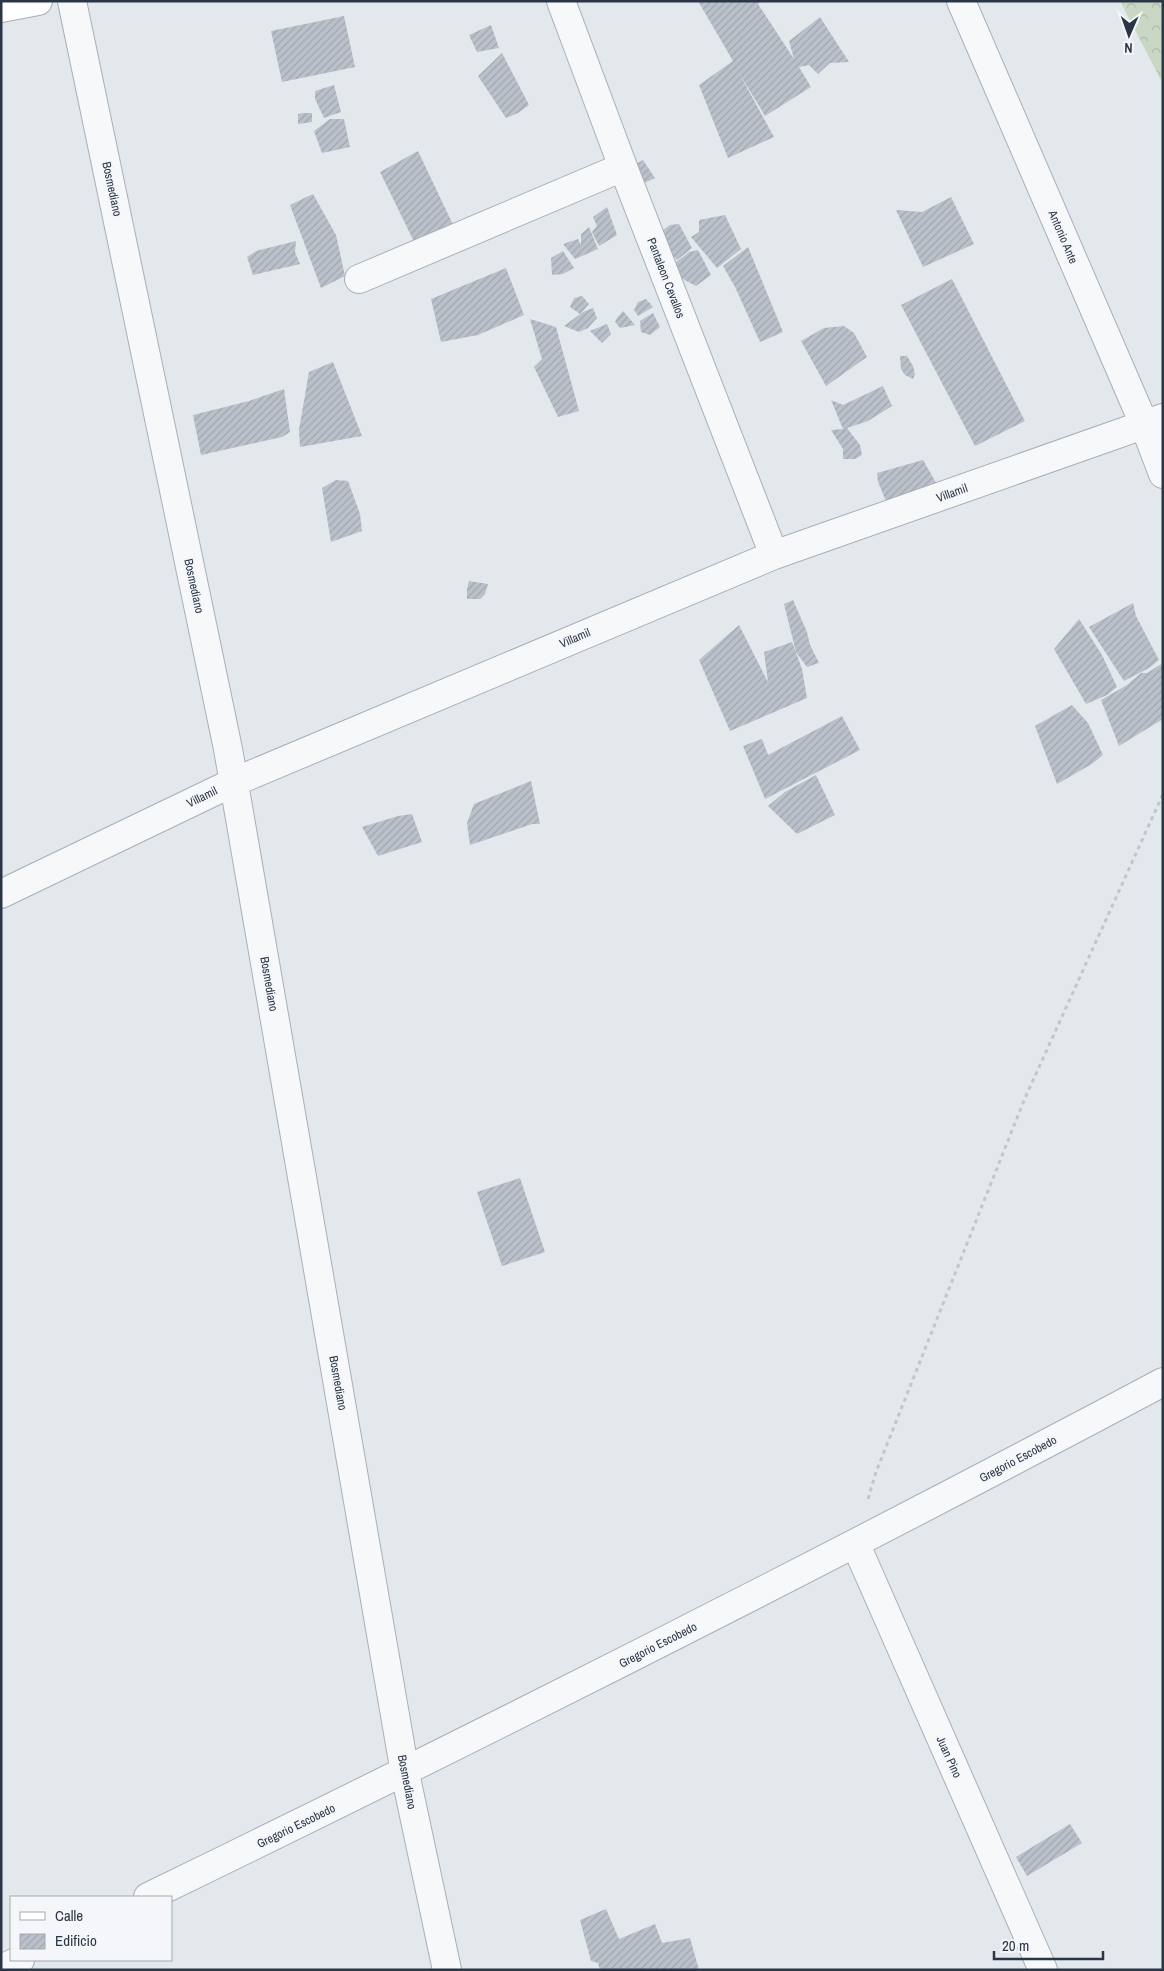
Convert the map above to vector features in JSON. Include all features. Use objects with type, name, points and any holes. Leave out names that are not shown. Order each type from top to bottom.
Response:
[{"type":"street","points":[[1,8],[38,1]]},
{"type":"street","name":"Bosmediano","points":[[72,1],[234,782],[404,1773],[447,1970]]},
{"type":"street","name":"Pantaleon Cevallos","points":[[561,1],[623,167],[774,555]]},
{"type":"street","name":"Antonio Ante","points":[[961,1],[1153,421],[1163,474]]},
{"type":"street","points":[[359,280],[623,167]]},
{"type":"street","name":"Villamil","points":[[1,894],[234,782],[774,555],[1153,421]]},
{"type":"street","name":"Gregorio Escobedo","points":[[150,1896],[404,1773],[856,1545],[1163,1382]]},
{"type":"street","name":"Juan Pino","points":[[856,1545],[1043,1970]]},
{"type":"street","points":[[1,1969],[18,1961]]},
{"type":"path","points":[[856,1545],[876,1472],[1025,1098],[1163,794]]},
{"type":"green space","points":[[1120,1],[1163,1],[1163,84]]},
{"type":"building","points":[[698,1],[761,1],[758,4],[794,59],[789,41],[820,17],[849,62],[830,63],[818,74],[809,65],[799,67],[811,87],[765,116],[739,73],[774,137],[728,158],[699,85],[733,61]]},
{"type":"building","points":[[344,16],[355,67],[282,82],[271,31]]},
{"type":"building","points":[[491,25],[499,48],[477,52],[469,35]]},
{"type":"building","points":[[502,53],[529,105],[518,113],[506,118],[478,76]]},
{"type":"building","points":[[334,85],[341,112],[324,118],[315,99],[315,91]]},
{"type":"building","points":[[312,113],[312,122],[298,124],[298,114]]},
{"type":"building","points":[[330,119],[344,119],[350,147],[322,153],[314,131]]},
{"type":"building","points":[[418,151],[456,231],[419,252],[380,172]]},
{"type":"building","points":[[643,160],[655,178],[640,185],[634,165]]},
{"type":"building","points":[[313,194],[336,235],[345,276],[321,288],[290,205]]},
{"type":"building","points":[[951,197],[974,244],[923,267],[896,210],[922,212]]},
{"type":"building","points":[[607,207],[617,235],[599,246],[592,232],[597,226],[593,217]]},
{"type":"building","points":[[725,215],[741,249],[717,268],[691,237],[699,232],[699,220]]},
{"type":"building","points":[[679,224],[692,248],[677,260],[655,236],[670,225]]},
{"type":"building","points":[[589,227],[598,249],[575,259],[563,244],[578,239],[581,245],[581,234]]},
{"type":"building","points":[[296,241],[295,252],[300,264],[253,275],[247,257],[256,251]]},
{"type":"building","points":[[748,247],[783,332],[760,342],[735,287],[723,266]]},
{"type":"building","points":[[698,250],[711,275],[696,286],[681,278],[675,263],[689,252]]},
{"type":"building","points":[[563,251],[574,268],[563,274],[552,275],[551,258]]},
{"type":"building","points":[[506,268],[524,315],[478,335],[441,342],[431,299]]},
{"type":"building","points":[[952,279],[1025,421],[975,446],[901,305]]},
{"type":"building","points":[[582,296],[589,304],[580,314],[570,307],[574,298]]},
{"type":"building","points":[[646,299],[653,307],[638,316],[634,310],[638,302]]},
{"type":"building","points":[[593,308],[597,318],[588,328],[579,332],[564,326],[583,312]]},
{"type":"building","points":[[623,311],[635,325],[620,328],[615,322]]},
{"type":"building","points":[[653,313],[660,327],[650,335],[641,332],[640,321]]},
{"type":"building","points":[[530,319],[556,327],[579,411],[558,417],[534,367],[542,359]]},
{"type":"building","points":[[607,324],[611,334],[602,343],[590,331]]},
{"type":"building","points":[[844,326],[854,333],[867,357],[826,386],[801,341],[824,328]]},
{"type":"building","points":[[900,356],[907,356],[913,366],[915,374],[913,379],[905,375],[901,369]]},
{"type":"building","points":[[333,362],[362,436],[300,447],[299,430],[309,372]]},
{"type":"building","points":[[883,386],[892,406],[868,421],[847,428],[860,445],[862,455],[855,459],[843,459],[843,449],[831,430],[843,429],[831,400],[843,405]]},
{"type":"building","points":[[284,389],[290,432],[282,437],[201,455],[193,415],[249,401]]},
{"type":"building","points":[[923,460],[939,488],[890,511],[878,482],[877,473]]},
{"type":"building","points":[[336,480],[348,481],[360,514],[362,531],[331,542],[322,488]]},
{"type":"building","points":[[469,581],[488,584],[485,594],[480,599],[467,599]]},
{"type":"building","points":[[793,600],[819,663],[807,667],[796,652],[784,604]]},
{"type":"building","points":[[1133,603],[1136,616],[1159,660],[1149,668],[1124,681],[1089,627]]},
{"type":"building","points":[[1079,619],[1102,655],[1117,687],[1107,695],[1086,704],[1054,649]]},
{"type":"building","points":[[739,625],[768,682],[764,652],[792,642],[802,669],[807,698],[730,731],[699,660]]},
{"type":"building","points":[[1163,663],[1163,719],[1119,746],[1101,700],[1127,685],[1141,673],[1147,673]]},
{"type":"building","points":[[1072,705],[1088,723],[1103,755],[1092,764],[1057,784],[1035,726]]},
{"type":"building","points":[[842,716],[860,750],[765,799],[743,746],[762,739],[768,755]]},
{"type":"building","points":[[816,775],[835,815],[797,834],[768,806],[785,792]]},
{"type":"building","points":[[531,781],[540,824],[532,824],[470,845],[467,823],[474,804]]},
{"type":"building","points":[[412,814],[422,842],[378,856],[362,827],[398,816]]},
{"type":"building","points":[[520,1178],[545,1252],[502,1266],[477,1192]]},
{"type":"building","points":[[1070,1824],[1082,1843],[1027,1876],[1016,1857]]},
{"type":"building","points":[[606,1909],[619,1939],[655,1924],[662,1943],[690,1938],[699,1970],[600,1970],[598,1963],[591,1961],[580,1920]]}]
